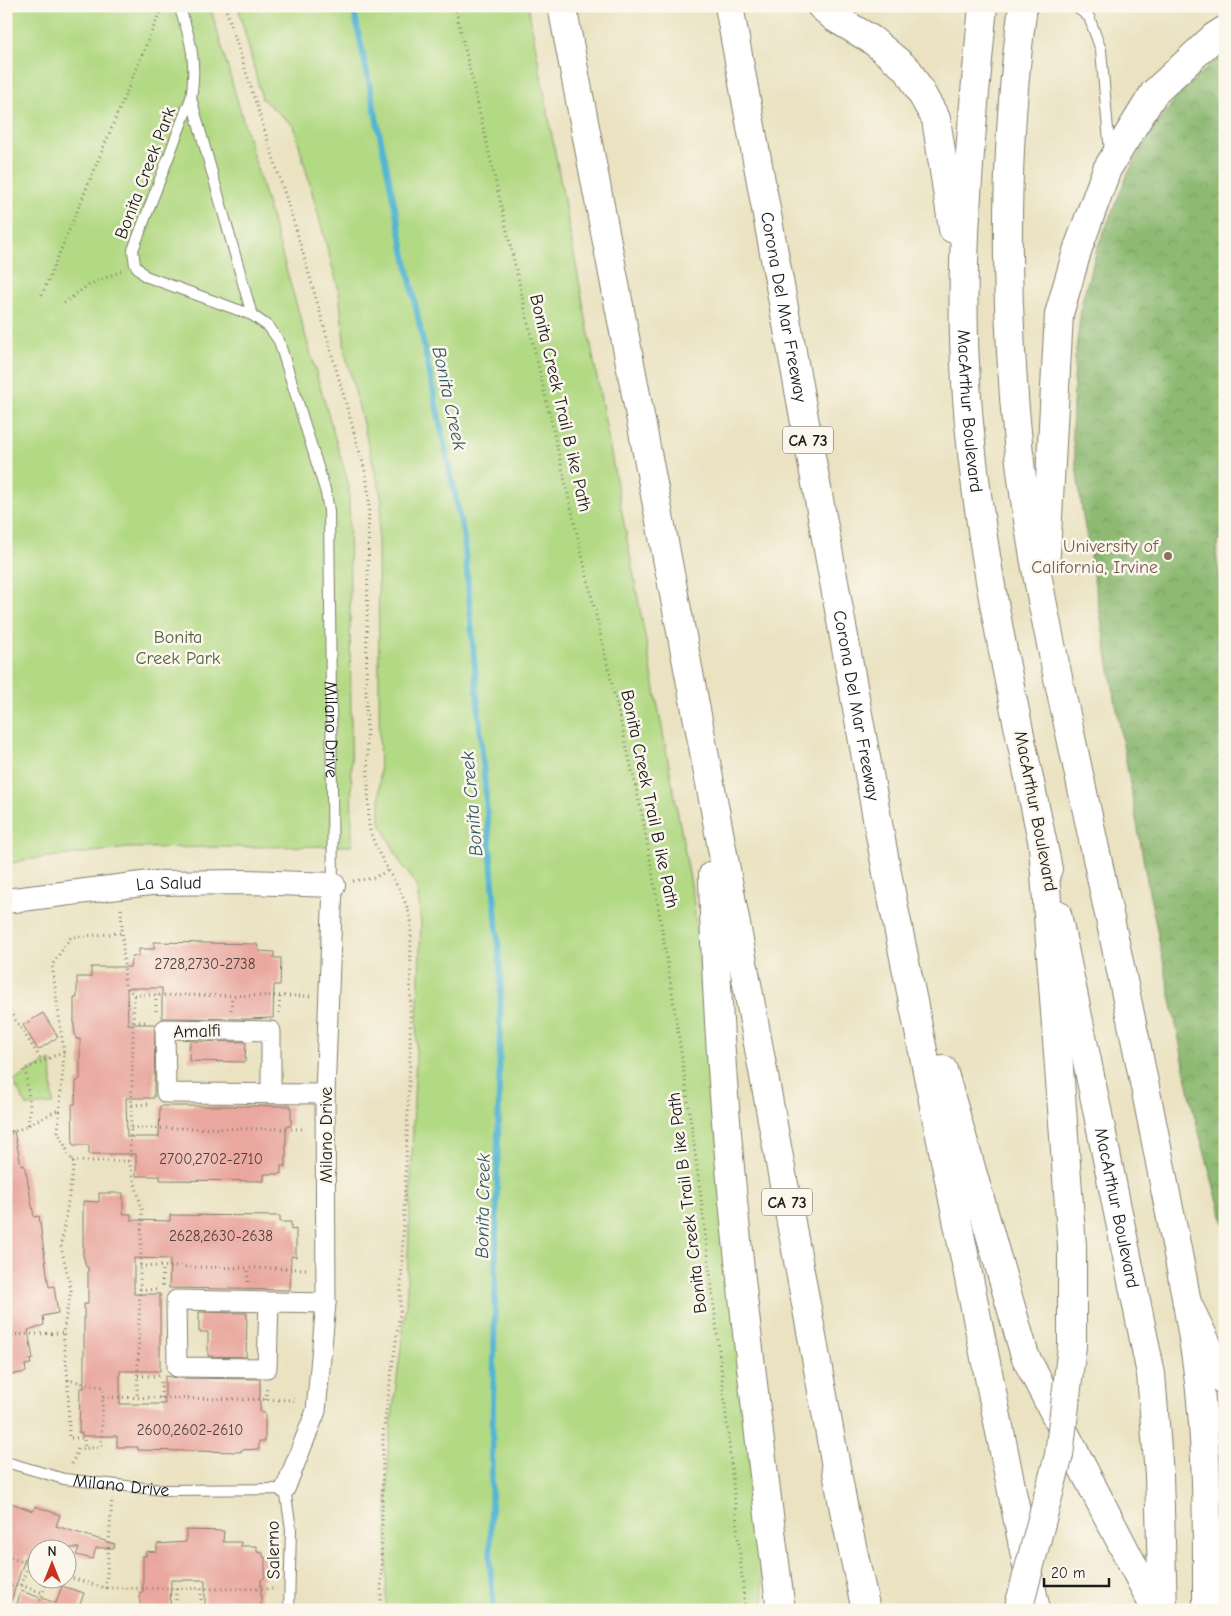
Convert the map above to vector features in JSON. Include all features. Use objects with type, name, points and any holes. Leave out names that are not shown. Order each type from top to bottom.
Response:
[{"type":"main road","name":"CA 73","points":[[562,6],[712,794],[844,1510],[866,1610]]},
{"type":"main road","name":"Corona Del Mar Freeway","points":[[729,6],[887,874]]},
{"type":"main road","points":[[821,6],[835,18],[872,40],[908,70],[936,119],[963,293]]},
{"type":"main road","name":"MacArthur Boulevard","points":[[983,6],[967,173],[963,293],[965,365],[975,482],[989,577],[1151,1374],[1159,1475],[1163,1610]]},
{"type":"main road","points":[[1023,6],[1015,68],[1009,181],[1007,276],[1019,454],[1043,608],[1151,1114],[1198,1368],[1205,1455],[1207,1610]]},
{"type":"main road","points":[[1043,608],[1059,314],[1078,248],[1110,163],[1154,93],[1214,37],[1225,30]]},
{"type":"main road","points":[[712,794],[715,953],[724,1097],[752,1378],[781,1610]]},
{"type":"main road","points":[[1018,1610],[1059,1455],[1072,1346],[1072,1246],[1043,846]]},
{"type":"main road","name":"CA 73","points":[[887,874],[1036,1610]]},
{"type":"main road","points":[[887,874],[1025,1356],[1156,1610]]},
{"type":"main road","points":[[1187,1303],[1225,1381]]},
{"type":"street","name":"La Salud","points":[[6,901],[150,883],[245,882],[333,885]]},
{"type":"street","name":"Milano Drive","points":[[285,1489],[316,1411],[326,1303],[325,1094],[333,885]]},
{"type":"street","name":"Amalfi","points":[[271,1093],[272,1031],[165,1029],[166,1093],[325,1094]]},
{"type":"street","points":[[269,1302],[267,1368],[177,1367],[176,1300],[326,1303]]},
{"type":"lane","points":[[179,6],[194,52],[194,81],[191,98]]},
{"type":"lane","points":[[1075,6],[1089,17],[1096,30],[1101,50],[1110,163]]},
{"type":"lane","name":"Bonita Creek Park","points":[[191,98],[133,250],[135,265],[145,276],[252,315],[269,327],[279,341],[326,493]]},
{"type":"lane","name":"Bonita Creek Park","points":[[191,98],[252,315]]},
{"type":"lane","name":"Milano Drive","points":[[326,493],[329,511],[333,885]]},
{"type":"lane","name":"Milano Drive","points":[[6,1462],[66,1479],[162,1490],[285,1489]]},
{"type":"lane","name":"Salerno","points":[[285,1489],[291,1529],[289,1610]]},
{"type":"path","points":[[42,295],[163,6]]},
{"type":"path","points":[[225,6],[297,232],[366,474],[370,499],[366,695],[370,826],[373,842],[408,905],[411,921],[410,1058],[400,1313],[383,1433],[381,1610]]},
{"type":"path","name":"Bonita Creek Trail B ike Path","points":[[455,6],[642,814],[661,918],[694,1136],[745,1610]]},
{"type":"path","points":[[64,303],[87,286],[135,265]]},
{"type":"path","points":[[333,885],[373,878],[389,870]]},
{"type":"path","points":[[121,887],[125,985],[134,995],[130,1161],[142,1209],[137,1398]]},
{"type":"path","points":[[84,1448],[84,1438],[69,1438],[68,1380],[64,1333],[71,1290],[61,1246],[72,1161],[58,1132],[64,1053],[52,965],[71,937],[122,934]]},
{"type":"path","points":[[134,995],[329,996]]},
{"type":"path","points":[[6,1012],[9,1010],[42,1061]]},
{"type":"path","points":[[28,1125],[30,1106],[26,1074],[23,1070],[64,1053]]},
{"type":"path","points":[[6,1134],[60,1108]]},
{"type":"path","points":[[131,1128],[325,1129]]},
{"type":"path","points":[[72,1161],[130,1161]]},
{"type":"path","points":[[140,1266],[326,1269]]},
{"type":"path","points":[[140,1289],[162,1290]]},
{"type":"path","points":[[6,1335],[64,1333]]},
{"type":"path","points":[[161,1398],[162,1376]]},
{"type":"path","points":[[66,1479],[78,1449],[101,1447],[103,1398],[103,1387],[68,1380]]},
{"type":"path","points":[[103,1398],[317,1400]]},
{"type":"path","points":[[106,1588],[113,1484]]},
{"type":"path","points":[[6,1556],[28,1564]]},
{"type":"path","points":[[20,1586],[28,1566]]},
{"type":"path","points":[[78,1580],[106,1588],[290,1589]]},
{"type":"path","points":[[6,1586],[20,1586],[43,1593]]},
{"type":"path","points":[[37,1610],[45,1588]]},
{"type":"path","points":[[176,1588],[176,1610]]},
{"type":"path","points":[[201,1610],[202,1588]]},
{"type":"green space","name":"Bonita Creek Park","points":[[6,6],[210,6],[349,486],[352,846],[128,848],[24,860],[6,865]]},
{"type":"green space","points":[[238,6],[528,6],[693,895],[765,1610],[386,1610],[388,1449],[406,1307],[421,924],[417,886],[400,862],[380,822],[378,536],[382,500],[345,352],[339,291],[294,126],[262,99]]},
{"type":"green space","name":"University of California, Irvine","points":[[1225,50],[1225,517],[1216,553],[1225,614],[1225,1227],[1194,1114],[1148,886],[1082,511],[1072,433],[1075,358],[1082,301],[1098,246],[1128,173],[1142,147],[1177,96]]},
{"type":"green space","points":[[51,1060],[53,1104],[27,1106],[13,1081]]},
{"type":"building","points":[[154,942],[257,944],[259,951],[274,952],[274,958],[281,958],[280,985],[274,985],[273,1018],[246,1019],[162,1018],[162,988],[127,988],[128,1024],[155,1024],[154,1098],[126,1098],[127,1137],[159,1137],[160,1106],[291,1106],[291,1126],[286,1126],[286,1166],[281,1166],[281,1174],[264,1174],[264,1181],[160,1180],[160,1176],[136,1176],[136,1154],[89,1154],[89,1145],[73,1145],[72,1104],[75,1104],[76,1082],[80,1079],[80,1039],[76,1039],[74,1027],[74,998],[77,998],[77,977],[91,977],[91,967],[130,967],[132,956],[139,956],[139,949],[154,949]]},
{"type":"building","points":[[43,1013],[58,1037],[38,1050],[23,1025]]},
{"type":"building","points":[[190,1041],[246,1042],[245,1062],[189,1061]]},
{"type":"building","points":[[6,1131],[14,1131],[21,1165],[24,1165],[27,1177],[34,1217],[39,1216],[49,1287],[54,1286],[58,1313],[43,1316],[44,1325],[28,1330],[33,1359],[30,1360],[31,1364],[25,1365],[26,1372],[6,1376],[6,1339],[13,1338],[6,1302],[6,1296],[9,1295],[6,1278]]},
{"type":"building","points":[[99,1193],[123,1193],[123,1214],[131,1214],[131,1220],[170,1221],[170,1215],[280,1216],[280,1222],[291,1222],[291,1230],[296,1229],[296,1257],[291,1256],[290,1290],[169,1288],[170,1259],[134,1258],[134,1294],[160,1294],[160,1371],[120,1371],[120,1404],[165,1404],[165,1376],[177,1378],[260,1379],[260,1412],[265,1413],[265,1441],[259,1441],[259,1449],[241,1450],[241,1452],[138,1450],[138,1447],[117,1447],[117,1436],[82,1436],[82,1433],[79,1433],[80,1388],[84,1388],[84,1304],[88,1304],[88,1267],[86,1267],[83,1255],[83,1201],[99,1202]]},
{"type":"building","points":[[199,1312],[247,1313],[246,1357],[208,1356],[208,1332],[199,1332]]},
{"type":"building","points":[[11,1503],[33,1511],[35,1506],[60,1515],[56,1526],[115,1544],[114,1548],[96,1548],[93,1559],[78,1555],[78,1538],[28,1538],[28,1556],[26,1555],[10,1604],[6,1604],[6,1506],[10,1507]]},
{"type":"building","points":[[186,1530],[224,1531],[223,1542],[241,1542],[241,1546],[257,1546],[257,1552],[263,1553],[263,1557],[265,1557],[265,1577],[261,1580],[261,1610],[205,1610],[205,1580],[171,1580],[170,1610],[140,1610],[140,1593],[143,1593],[143,1556],[146,1556],[146,1551],[157,1552],[157,1544],[186,1542]]},
{"type":"building","points":[[61,1588],[68,1588],[84,1593],[78,1610],[15,1610],[21,1591],[56,1603]]},
{"type":"waterway","name":"Bonita Creek","points":[[353,6],[464,538],[501,978],[490,1565],[494,1610]]},
{"type":"place","name":"University of California, Irvine","points":[[1168,556]]}]
